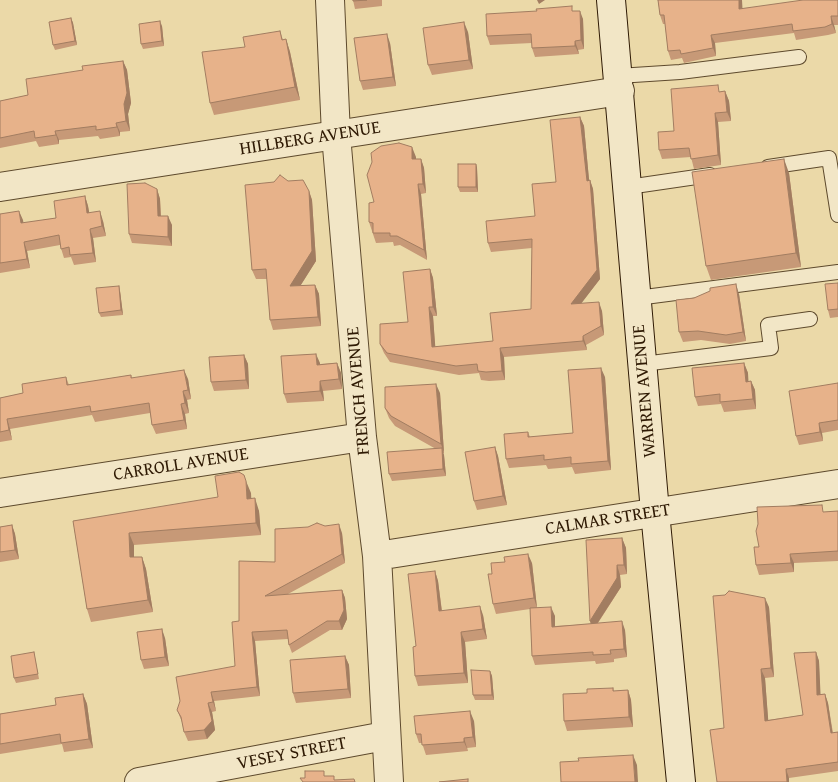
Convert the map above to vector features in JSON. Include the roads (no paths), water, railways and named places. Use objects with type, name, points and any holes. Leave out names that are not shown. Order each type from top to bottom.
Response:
[{"type":"street","name":"FRENCH AVENUE","points":[[330,0],[336,135],[362,437],[377,556],[389,782]]},
{"type":"street","name":"WARREN AVENUE","points":[[611,0],[655,512],[682,782]]},
{"type":"street","name":"HILLBERG AVENUE","points":[[0,187],[336,135],[619,83]]},
{"type":"street","name":"CARROLL AVENUE","points":[[0,493],[362,437]]},
{"type":"street","name":"CALMAR STREET","points":[[377,556],[838,484]]},
{"type":"street","name":"VESEY STREET","points":[[139,782],[386,736]]},
{"type":"lane","points":[[619,83],[680,72],[799,57]]},
{"type":"lane","points":[[752,169],[829,158],[838,214]]},
{"type":"lane","points":[[628,187],[724,173]]},
{"type":"lane","points":[[637,298],[838,272]]},
{"type":"lane","points":[[642,364],[771,348],[768,325],[810,319]]}]
